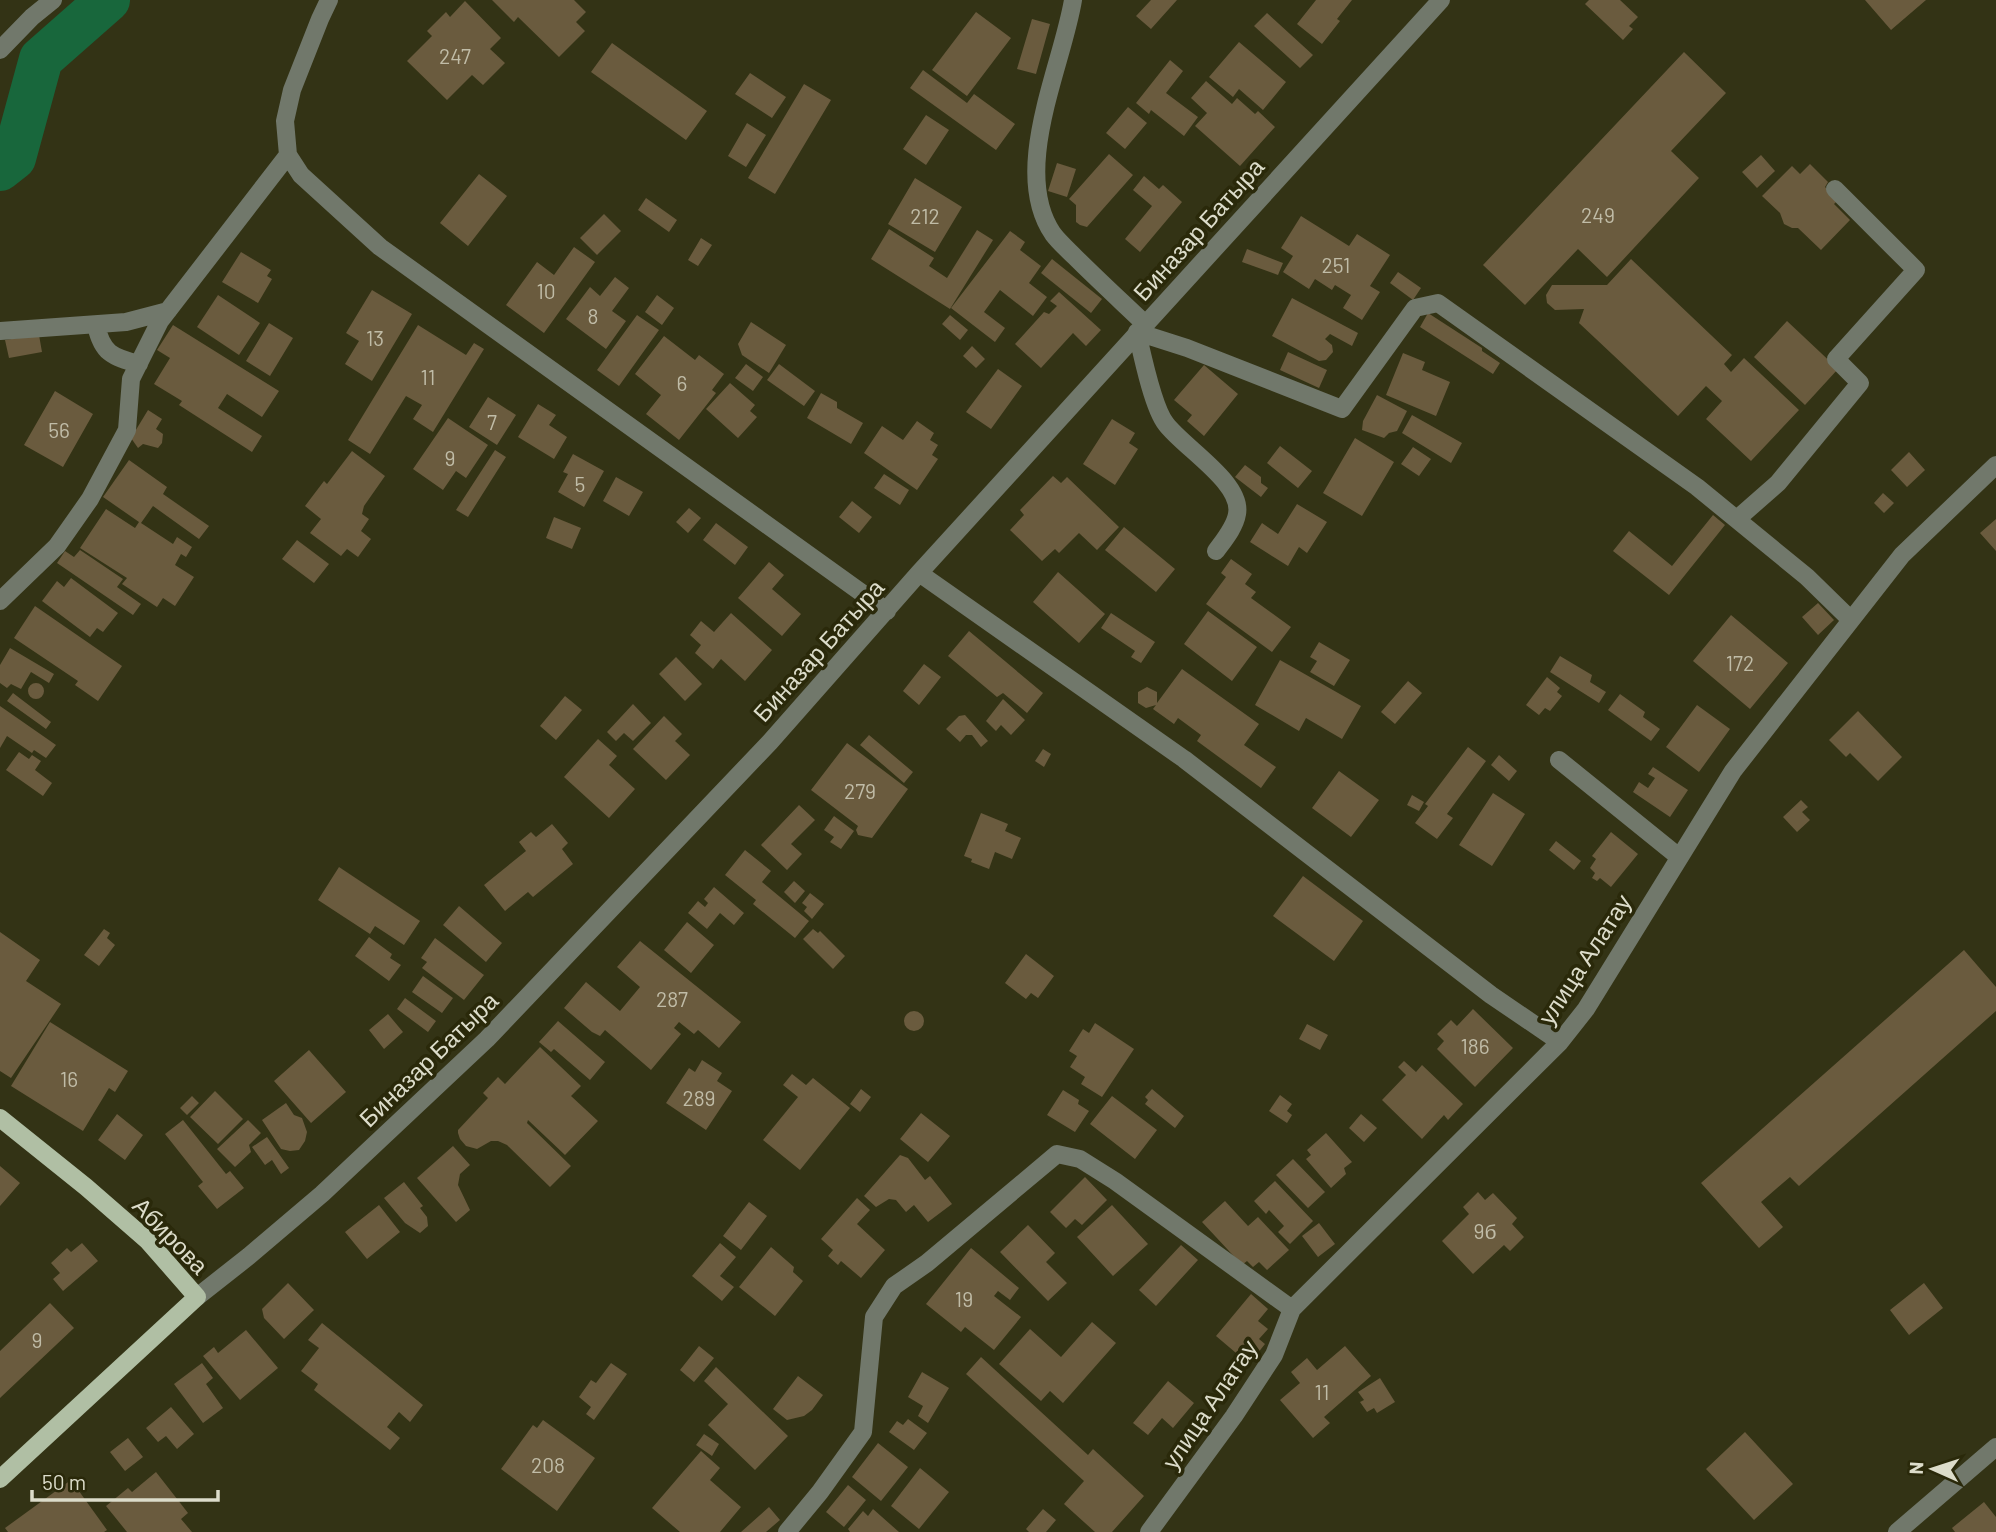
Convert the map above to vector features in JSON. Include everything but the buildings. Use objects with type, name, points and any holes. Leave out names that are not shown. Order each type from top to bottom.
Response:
[{"type":"main road","name":"Абирова","points":[[0,1118],[148,1241],[197,1297],[0,1479]]},
{"type":"street","points":[[0,50],[53,0]]},
{"type":"street","points":[[329,0],[292,90],[285,121],[288,155],[301,175],[380,247],[887,611]]},
{"type":"street","points":[[1073,0],[1069,26],[1040,127],[1036,169],[1040,206],[1053,234],[1141,328],[1342,409],[1415,308],[1438,303],[1697,486],[1807,577],[1851,620]]},
{"type":"street","name":"Биназар Батыра","points":[[197,1297],[322,1194],[487,1039],[769,742],[919,573],[1441,0]]},
{"type":"street","points":[[0,601],[57,546],[90,499],[127,430],[131,379],[168,311],[288,155]]},
{"type":"street","points":[[1737,519],[1778,483],[1860,383],[1836,359],[1916,270],[1835,189]]},
{"type":"street","points":[[0,331],[126,322],[168,311]]},
{"type":"street","points":[[96,325],[101,345],[109,353],[139,364]]},
{"type":"street","points":[[1141,328],[1147,373],[1164,423],[1222,476],[1235,495],[1238,512],[1231,529],[1216,551]]},
{"type":"street","name":"улица Алатау","points":[[1149,1532],[1234,1416],[1274,1355],[1292,1309],[1560,1042],[1586,1009],[1733,771],[1902,555],[1996,465]]},
{"type":"street","points":[[919,573],[1184,759],[1491,995],[1560,1042]]},
{"type":"street","points":[[1559,760],[1679,857]]},
{"type":"street","points":[[787,1532],[863,1432],[874,1317],[894,1286],[927,1263],[1057,1154],[1080,1159],[1115,1181],[1292,1309]]},
{"type":"street","points":[[1897,1532],[1996,1447]]},
{"type":"waterway","points":[[0,169],[14,158],[41,59],[108,0]]}]
